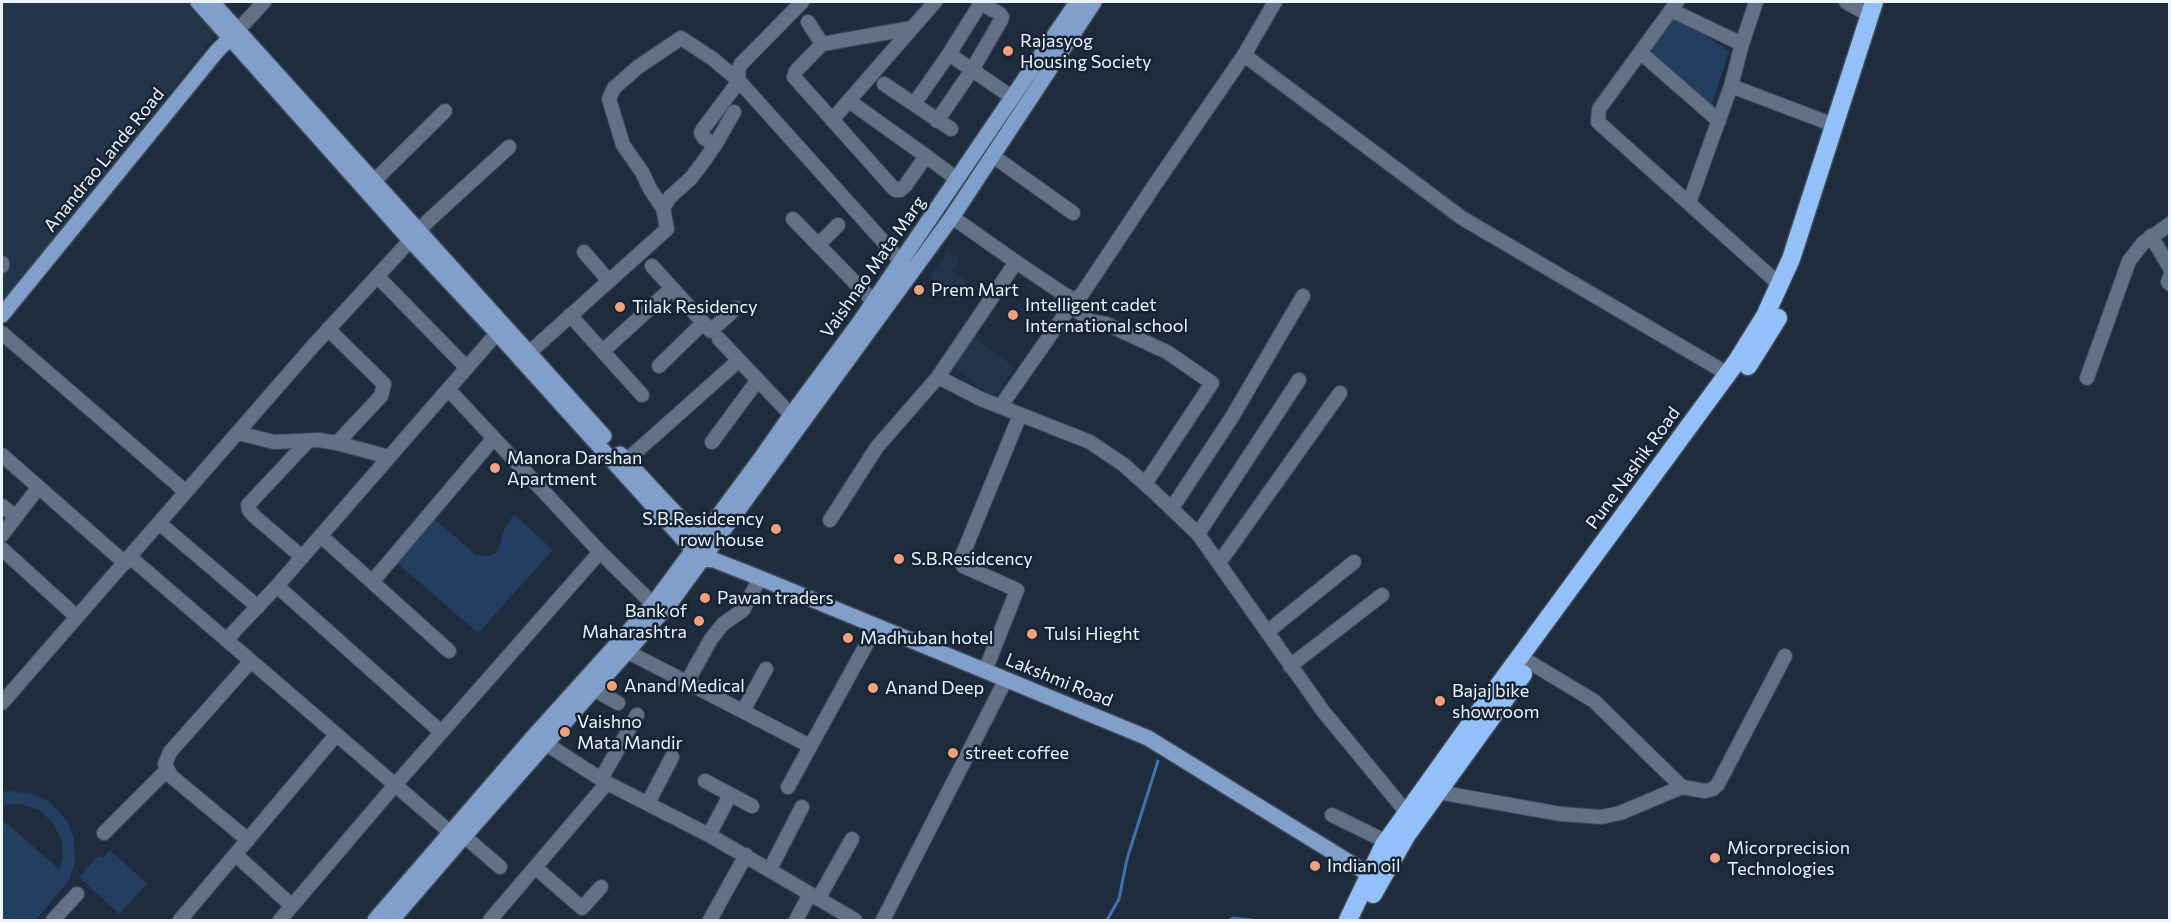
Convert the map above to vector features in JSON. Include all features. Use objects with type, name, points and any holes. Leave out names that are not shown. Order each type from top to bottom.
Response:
[{"type":"highway","name":"Pune Nashik Road","points":[[1348,921],[1374,878],[1747,369],[1782,310],[1797,276],[1816,220],[1886,2]]},
{"type":"highway","name":"Pune Nashik Road","points":[[1361,921],[1387,842],[1728,374],[1766,316],[1802,227],[1871,8]]},
{"type":"main road","points":[[198,2],[234,34],[704,552]]},
{"type":"main road","points":[[212,2],[234,34]]},
{"type":"main road","name":"Vaishnao Mata Marg","points":[[704,552],[907,267],[957,179],[1077,2]]},
{"type":"main road","name":"Vaishnao Mata Marg","points":[[704,552],[791,415],[873,301],[952,217],[1094,2]]},
{"type":"main road","name":"Anandrao Lande Road","points":[[3,306],[234,34]]},
{"type":"main road","points":[[392,921],[458,836],[540,741],[653,603],[704,552]]},
{"type":"main road","points":[[540,741],[595,690],[628,652],[671,602],[704,552]]},
{"type":"main road","name":"Lakshmi Road","points":[[704,552],[876,627],[1148,738],[1374,878]]},
{"type":"main road","points":[[375,921],[458,836]]},
{"type":"street","points":[[234,34],[264,2]]},
{"type":"street","points":[[715,145],[704,138],[701,133],[740,81],[738,70],[741,64],[802,2]]},
{"type":"street","points":[[832,120],[935,2]]},
{"type":"street","points":[[1000,406],[1075,300],[1091,283],[1244,55],[1275,2]]},
{"type":"street","points":[[1689,204],[1731,86],[1756,2]]},
{"type":"street","points":[[1846,2],[1871,8]]},
{"type":"street","points":[[914,104],[950,54],[980,6],[986,5],[1000,14],[1001,20],[972,70],[937,121]]},
{"type":"street","points":[[1742,44],[1674,6],[1599,109],[1597,116],[1598,122],[1780,285]]},
{"type":"street","points":[[808,22],[822,44]]},
{"type":"street","points":[[912,28],[822,44],[796,71],[794,77],[895,190],[900,190],[905,186],[926,156]]},
{"type":"street","points":[[878,33],[886,58]]},
{"type":"street","points":[[525,356],[667,229],[663,208],[623,145],[609,99],[614,88],[638,67],[681,38],[713,59],[740,81],[907,267]]},
{"type":"street","points":[[1641,53],[1719,121]]},
{"type":"street","points":[[950,54],[1014,98]]},
{"type":"street","points":[[1244,55],[1462,218],[1728,374]]},
{"type":"street","points":[[884,84],[951,129]]},
{"type":"street","points":[[1731,86],[1834,125]]},
{"type":"street","points":[[849,101],[957,179]]},
{"type":"street","points":[[370,185],[445,111]]},
{"type":"street","points":[[663,208],[670,197],[691,178],[715,145],[734,112]]},
{"type":"street","points":[[2,703],[328,329],[415,235],[509,147]]},
{"type":"street","points":[[993,156],[1072,213]]},
{"type":"street","points":[[952,217],[1065,296],[1075,300]]},
{"type":"street","points":[[793,219],[873,301]]},
{"type":"street","points":[[2086,378],[2129,261],[2135,251],[2151,236],[2169,224]]},
{"type":"street","points":[[818,245],[838,225]]},
{"type":"street","points":[[2151,236],[2169,268]]},
{"type":"street","points":[[584,252],[609,281]]},
{"type":"street","points":[[830,520],[877,447],[938,377],[1016,262]]},
{"type":"street","points":[[652,266],[711,331],[736,308]]},
{"type":"street","points":[[2169,276],[2169,285]]},
{"type":"street","points":[[378,277],[466,368]]},
{"type":"street","points":[[603,351],[672,288]]},
{"type":"street","points":[[1172,508],[1241,402],[1303,296]]},
{"type":"street","points":[[1075,300],[1078,311],[1090,321],[1106,324],[1167,352],[1212,383],[1145,484]]},
{"type":"street","points":[[570,315],[642,395]]},
{"type":"street","points":[[660,366],[704,323]]},
{"type":"street","points":[[328,329],[384,384],[381,396],[337,442]]},
{"type":"street","points":[[226,640],[302,558],[501,329]]},
{"type":"street","points":[[2,333],[186,492]]},
{"type":"street","points":[[719,339],[791,415]]},
{"type":"street","points":[[622,464],[738,361]]},
{"type":"street","points":[[938,377],[1020,415],[1090,442],[1124,465],[1172,508],[1198,534],[1290,666],[1350,746],[1407,813]]},
{"type":"street","points":[[1198,534],[1299,380]]},
{"type":"street","points":[[712,442],[757,381]]},
{"type":"street","points":[[448,389],[600,552],[653,603]]},
{"type":"street","points":[[1219,563],[1340,393]]},
{"type":"street","points":[[986,671],[1017,590],[963,566],[960,561],[1020,415]]},
{"type":"street","points":[[238,433],[273,442],[337,442],[389,457]]},
{"type":"street","points":[[372,582],[494,438]]},
{"type":"street","points":[[302,558],[254,516],[248,505],[308,441]]},
{"type":"street","points":[[2,455],[38,488],[226,640],[395,785],[500,867]]},
{"type":"street","points":[[2,535],[38,488]]},
{"type":"street","points":[[2,506],[16,517]]},
{"type":"street","points":[[159,523],[258,607]]},
{"type":"street","points":[[321,536],[449,651]]},
{"type":"street","points":[[2,549],[77,617]]},
{"type":"street","points":[[280,921],[395,785],[600,552]]},
{"type":"street","points":[[1268,632],[1354,562]]},
{"type":"street","points":[[687,682],[711,639],[723,624],[743,610],[760,578]]},
{"type":"street","points":[[277,586],[441,732]]},
{"type":"street","points":[[1290,666],[1382,595]]},
{"type":"street","points":[[788,787],[876,627]]},
{"type":"street","points":[[628,652],[810,746]]},
{"type":"street","points":[[1438,792],[1561,814],[1601,817],[1620,813],[1682,787],[1705,791],[1713,789],[1718,784],[1785,656]]},
{"type":"street","points":[[248,840],[171,776],[165,764],[170,752],[250,662]]},
{"type":"street","points":[[1531,663],[1594,700],[1682,787]]},
{"type":"street","points":[[743,711],[766,669]]},
{"type":"street","points":[[883,921],[1006,679]]},
{"type":"street","points":[[595,690],[618,703]]},
{"type":"street","points":[[490,921],[536,868],[604,781],[636,715]]},
{"type":"street","points":[[180,921],[336,735]]},
{"type":"street","points":[[540,741],[604,781],[746,855],[848,919]]},
{"type":"street","points":[[648,803],[672,757]]},
{"type":"street","points":[[104,833],[167,770]]},
{"type":"street","points":[[705,781],[752,806]]},
{"type":"street","points":[[709,835],[730,795]]},
{"type":"street","points":[[770,869],[802,807]]},
{"type":"street","points":[[1332,815],[1387,842]]},
{"type":"street","points":[[796,921],[852,838]]},
{"type":"street","points":[[236,855],[292,906]]},
{"type":"street","points":[[710,921],[746,855]]},
{"type":"street","points":[[536,868],[582,908],[601,887]]},
{"type":"street","points":[[53,921],[77,894]]},
{"type":"shaded area","points":[[2,2],[192,2],[219,30],[2,305]]},
{"type":"shaded area","points":[[1680,19],[1729,51],[1712,105],[1708,105],[1653,56],[1652,47],[1671,20]]},
{"type":"shaded area","points":[[948,251],[960,260],[952,272],[969,281],[965,287],[967,289],[958,302],[936,287],[938,284],[929,278]]},
{"type":"shaded area","points":[[972,335],[1015,368],[994,398],[951,365]]},
{"type":"shaded area","points":[[514,514],[553,550],[478,633],[395,561],[432,517],[476,555],[490,556],[498,551],[504,530]]},
{"type":"shaded area","points":[[2,792],[33,794],[50,802],[67,821],[74,838],[75,863],[69,880],[36,920],[2,920],[2,819],[60,870],[63,856],[62,841],[53,823],[39,810],[20,804],[2,805]]},
{"type":"shaded area","points":[[110,850],[147,884],[119,914],[79,877],[99,855],[103,858]]},
{"type":"waterway","points":[[1107,920],[1119,899],[1127,859],[1158,761]]},
{"type":"waterway","points":[[1230,920],[1233,918],[1251,920]]},
{"type":"place","name":"Rajasyog Housing Society","points":[[1008,51]]},
{"type":"place","name":"Prem Mart","points":[[919,290]]},
{"type":"place","name":"Tilak Residency","points":[[620,307]]},
{"type":"place","name":"Intelligent cadet International school","points":[[1013,315]]},
{"type":"place","name":"Manora Darshan Apartment","points":[[495,468]]},
{"type":"place","name":"S.B.Residcency row house","points":[[776,529]]},
{"type":"place","name":"S.B.Residcency","points":[[899,559]]},
{"type":"place","name":"Pawan traders","points":[[705,598]]},
{"type":"place","name":"Bank of Maharashtra","points":[[699,621]]},
{"type":"place","name":"Tulsi Hieght","points":[[1032,634]]},
{"type":"place","name":"Madhuban hotel","points":[[848,638]]},
{"type":"place","name":"Anand Medical","points":[[612,686]]},
{"type":"place","name":"Anand Deep","points":[[873,688]]},
{"type":"place","name":"Bajaj bike showroom","points":[[1440,701]]},
{"type":"place","name":"Vaishno Mata Mandir","points":[[565,732]]},
{"type":"place","name":"street coffee","points":[[953,753]]},
{"type":"place","name":"Micorprecision Technologies","points":[[1715,858]]},
{"type":"place","name":"Indian oil","points":[[1315,866]]}]
